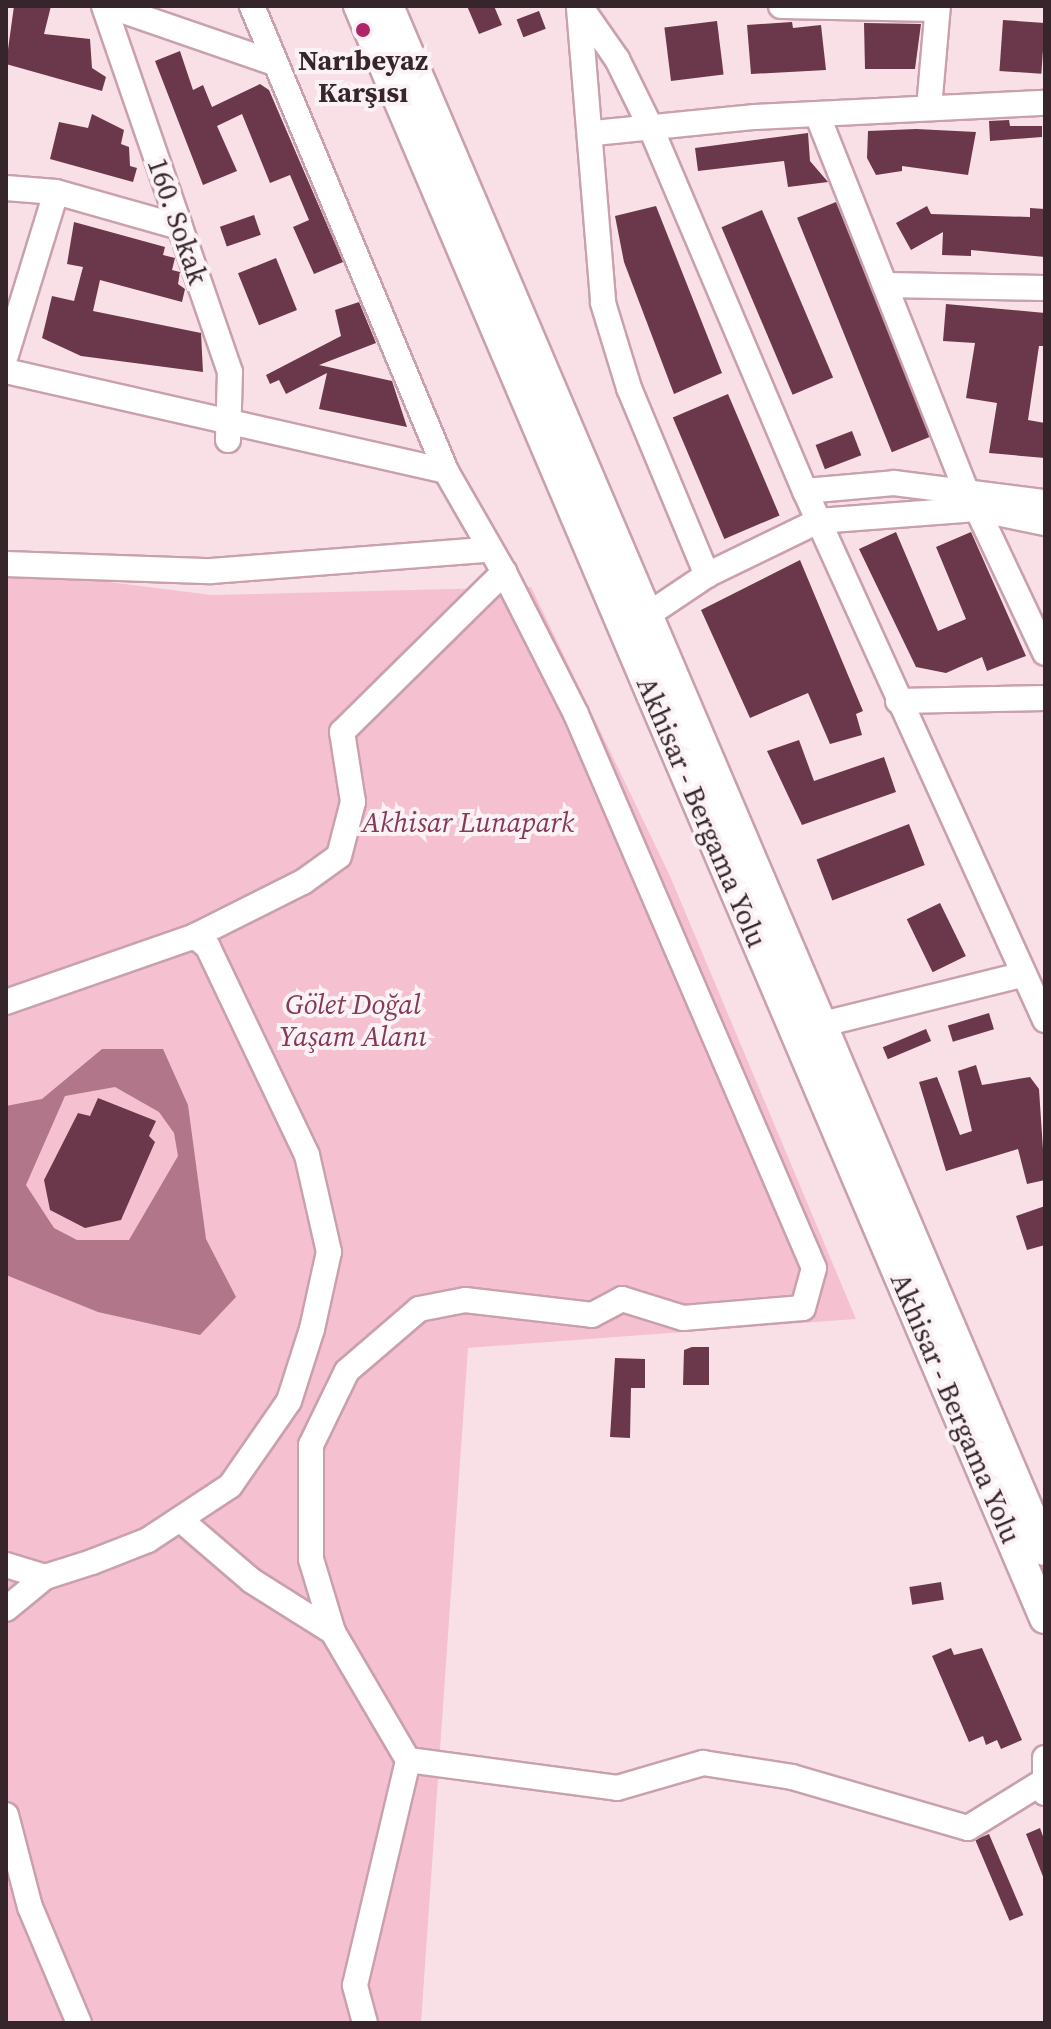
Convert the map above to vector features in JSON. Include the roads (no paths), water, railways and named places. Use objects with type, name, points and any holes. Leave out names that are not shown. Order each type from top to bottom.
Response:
[{"type":"main road","name":"Akhisar - Bergama Yolu","points":[[359,6],[1045,1618]]},
{"type":"main road","name":"Akhisar - Bergama Yolu","points":[[388,6],[1045,1550]]},
{"type":"street","points":[[106,6],[275,63]]},
{"type":"street","name":"160. Sokak","points":[[106,6],[230,372],[228,430]]},
{"type":"street","points":[[252,6],[446,471],[487,550],[504,572],[576,714],[814,1268],[803,1308],[683,1318],[622,1299],[592,1315],[465,1300],[419,1309],[347,1371],[311,1445],[311,1559],[333,1632],[408,1760],[355,1985],[365,2023]]},
{"type":"street","points":[[579,6],[594,133],[603,303],[629,388],[707,575]]},
{"type":"street","points":[[579,6],[617,59],[650,126],[818,521],[1021,975],[1045,1020]]},
{"type":"street","points":[[781,6],[938,7],[929,108]]},
{"type":"street","points":[[594,133],[817,114],[1045,103]]},
{"type":"street","points":[[817,114],[972,500],[1045,653]]},
{"type":"street","points":[[6,188],[56,192],[180,227]]},
{"type":"street","points":[[6,355],[56,192]]},
{"type":"street","points":[[885,285],[1045,288]]},
{"type":"street","points":[[6,371],[228,430],[446,471]]},
{"type":"street","points":[[805,491],[894,483],[972,500],[1045,523]]},
{"type":"street","points":[[649,614],[707,575],[818,521],[972,500],[1045,502]]},
{"type":"street","points":[[6,564],[211,571],[487,550]]},
{"type":"street","points":[[6,1002],[195,936],[303,882],[339,856],[353,802],[342,732],[504,572]]},
{"type":"street","points":[[898,701],[1045,698]]},
{"type":"street","points":[[6,1609],[45,1577],[148,1540],[182,1521],[230,1486],[289,1401],[329,1252],[307,1155],[208,947],[195,936]]},
{"type":"street","points":[[823,1024],[1021,975]]},
{"type":"street","points":[[182,1521],[252,1581],[333,1632]]},
{"type":"street","points":[[6,1565],[45,1577]]},
{"type":"street","points":[[408,1760],[617,1788],[703,1763],[792,1777],[968,1828],[1043,1788],[1045,1758]]},
{"type":"street","points":[[6,1815],[30,1907],[79,2023]]},
{"type":"place","name":"Narıbeyaz Karşısı","points":[[363,30]]},
{"type":"park label","name":"Akhisar Lunapark","points":[[468,822]]},
{"type":"park label","name":"Gölet Doğal Yaşam Alanı","points":[[353,1020]]}]
